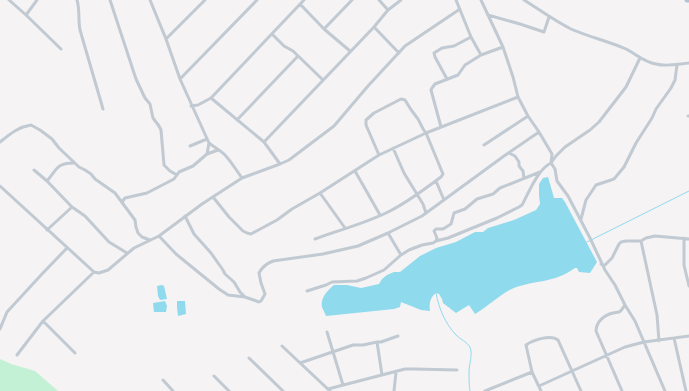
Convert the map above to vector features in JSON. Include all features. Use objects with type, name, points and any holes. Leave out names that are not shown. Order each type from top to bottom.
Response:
[{"type":"street","points":[[9,0],[61,49]]},
{"type":"street","points":[[26,15],[37,0]]},
{"type":"street","points":[[77,0],[79,26],[103,109]]},
{"type":"street","points":[[110,0],[136,80],[145,98],[150,104],[153,118],[161,130],[164,165],[177,175]]},
{"type":"street","points":[[155,0],[151,2],[180,79],[207,139],[207,154]]},
{"type":"street","points":[[166,39],[205,0]]},
{"type":"street","points":[[180,79],[257,0]]},
{"type":"street","points":[[192,106],[198,105],[211,98],[304,0]]},
{"type":"street","points":[[324,29],[352,0]]},
{"type":"street","points":[[379,0],[388,10]]},
{"type":"street","points":[[264,142],[374,27],[388,10],[402,0]]},
{"type":"street","points":[[456,0],[471,38],[481,55]]},
{"type":"street","points":[[480,0],[503,47],[518,97],[552,154],[551,163],[555,168],[557,181],[568,196],[590,238],[601,264],[615,285],[635,321],[665,391]]},
{"type":"street","points":[[524,0],[549,17],[572,29],[626,49],[640,58],[656,64],[668,66],[689,63]]},
{"type":"street","points":[[300,4],[324,29],[350,51]]},
{"type":"street","points":[[0,186],[94,272],[99,273],[108,270],[134,248],[159,236],[185,216],[242,178],[289,160],[334,126],[368,86],[406,46],[460,9]]},
{"type":"street","points":[[488,16],[544,32],[549,17]]},
{"type":"street","points":[[374,27],[399,53]]},
{"type":"street","points":[[272,34],[284,46],[293,51],[323,80]]},
{"type":"street","points":[[447,80],[435,58],[434,53],[442,48],[454,46],[471,38]]},
{"type":"street","points":[[442,127],[431,90],[435,84],[458,75],[465,65],[481,55],[503,47]]},
{"type":"street","points":[[237,120],[298,56]]},
{"type":"street","points":[[308,291],[326,286],[332,282],[357,281],[366,278],[384,270],[409,250],[448,238],[497,218],[522,205],[540,172],[551,163],[565,147],[599,122],[626,87],[640,58]]},
{"type":"street","points":[[581,220],[586,200],[594,188],[600,183],[614,179],[624,167],[656,109],[671,88],[675,80],[677,65]]},
{"type":"street","points":[[213,197],[247,234],[251,234],[320,194],[379,155],[426,133],[518,97]]},
{"type":"street","points":[[211,98],[264,142],[280,164]]},
{"type":"street","points":[[315,239],[391,210],[417,195],[441,177],[442,174],[426,133],[405,100],[374,113],[366,120],[366,125],[379,155]]},
{"type":"street","points":[[484,145],[528,116]]},
{"type":"street","points":[[0,142],[10,133],[19,128],[31,125],[52,139],[73,163],[85,170],[115,193],[125,198],[147,193],[174,179],[180,172],[193,166],[207,154],[218,150]]},
{"type":"street","points":[[159,236],[176,254],[228,295],[245,297],[259,302],[265,294],[259,273],[261,269],[269,263],[273,261],[323,254],[358,246],[388,233],[426,213],[539,132]]},
{"type":"street","points":[[190,146],[207,139]]},
{"type":"street","points":[[208,143],[228,158],[242,178]]},
{"type":"street","points":[[393,148],[404,173],[423,204],[426,213]]},
{"type":"street","points":[[509,153],[515,156],[519,162],[524,178]]},
{"type":"street","points":[[47,181],[59,166],[66,163],[73,163]]},
{"type":"street","points":[[34,170],[72,207],[85,216],[109,242],[127,253]]},
{"type":"street","points":[[355,171],[380,215]]},
{"type":"street","points":[[436,241],[437,238],[434,231],[436,229],[443,229],[451,224],[454,213],[465,209],[477,199],[493,194],[500,188],[540,172]]},
{"type":"street","points":[[436,181],[444,200]]},
{"type":"street","points":[[115,193],[135,220],[138,233],[150,240]]},
{"type":"street","points":[[320,194],[345,228]]},
{"type":"street","points":[[122,202],[125,198]]},
{"type":"street","points":[[47,230],[72,207]]},
{"type":"street","points":[[185,216],[194,234],[211,253],[225,274],[234,282],[245,297]]},
{"type":"street","points":[[388,233],[401,256]]},
{"type":"street","points":[[601,264],[605,265],[608,263],[621,242],[641,241],[655,236],[689,239]]},
{"type":"street","points":[[684,238],[684,266],[689,286]]},
{"type":"street","points":[[641,241],[657,315],[659,340]]},
{"type":"street","points":[[0,329],[7,312],[67,248]]},
{"type":"street","points":[[17,354],[43,321],[94,272]]},
{"type":"street","points":[[622,391],[596,328],[599,321],[612,313],[621,311],[625,304]]},
{"type":"street","points":[[43,321],[75,353]]},
{"type":"street","points":[[328,332],[344,384]]},
{"type":"street","points":[[300,363],[353,344],[363,346],[398,336]]},
{"type":"street","points":[[539,386],[625,347],[644,342],[689,336]]},
{"type":"street","points":[[541,391],[532,372],[526,345],[535,340],[555,337],[558,340],[580,391]]},
{"type":"street","points":[[674,338],[686,391]]},
{"type":"street","points":[[377,342],[382,375]]},
{"type":"street","points":[[282,346],[329,390],[344,384],[414,368],[457,370]]},
{"type":"street","points":[[249,358],[283,391]]},
{"type":"street","points":[[394,391],[396,372]]},
{"type":"street","points":[[485,391],[532,372]]},
{"type":"street","points":[[214,376],[229,391]]},
{"type":"street","points":[[163,380],[174,391]]},
{"type":"green space","points":[[0,359],[35,371],[58,391],[0,391]]},
{"type":"water","points":[[548,177],[554,198],[562,198],[565,202],[597,262],[590,273],[579,272],[577,268],[575,268],[552,279],[522,285],[504,293],[475,314],[469,305],[456,313],[443,303],[439,294],[436,293],[430,301],[430,311],[421,310],[401,302],[400,307],[394,309],[326,316],[322,307],[322,300],[334,285],[347,285],[361,288],[379,284],[387,275],[394,272],[400,272],[420,256],[436,248],[456,242],[475,232],[483,232],[488,228],[514,220],[536,210],[540,204],[539,184],[543,178]]},
{"type":"water","points":[[157,286],[164,286],[167,299],[160,300]]},
{"type":"water","points":[[165,301],[167,306],[166,312],[154,312],[153,303]]},
{"type":"water","points":[[177,301],[185,301],[186,314],[178,316]]},
{"type":"waterway","points":[[587,242],[689,191]]},
{"type":"waterway","points":[[436,293],[439,305],[449,326],[456,335],[470,347],[470,391]]}]
